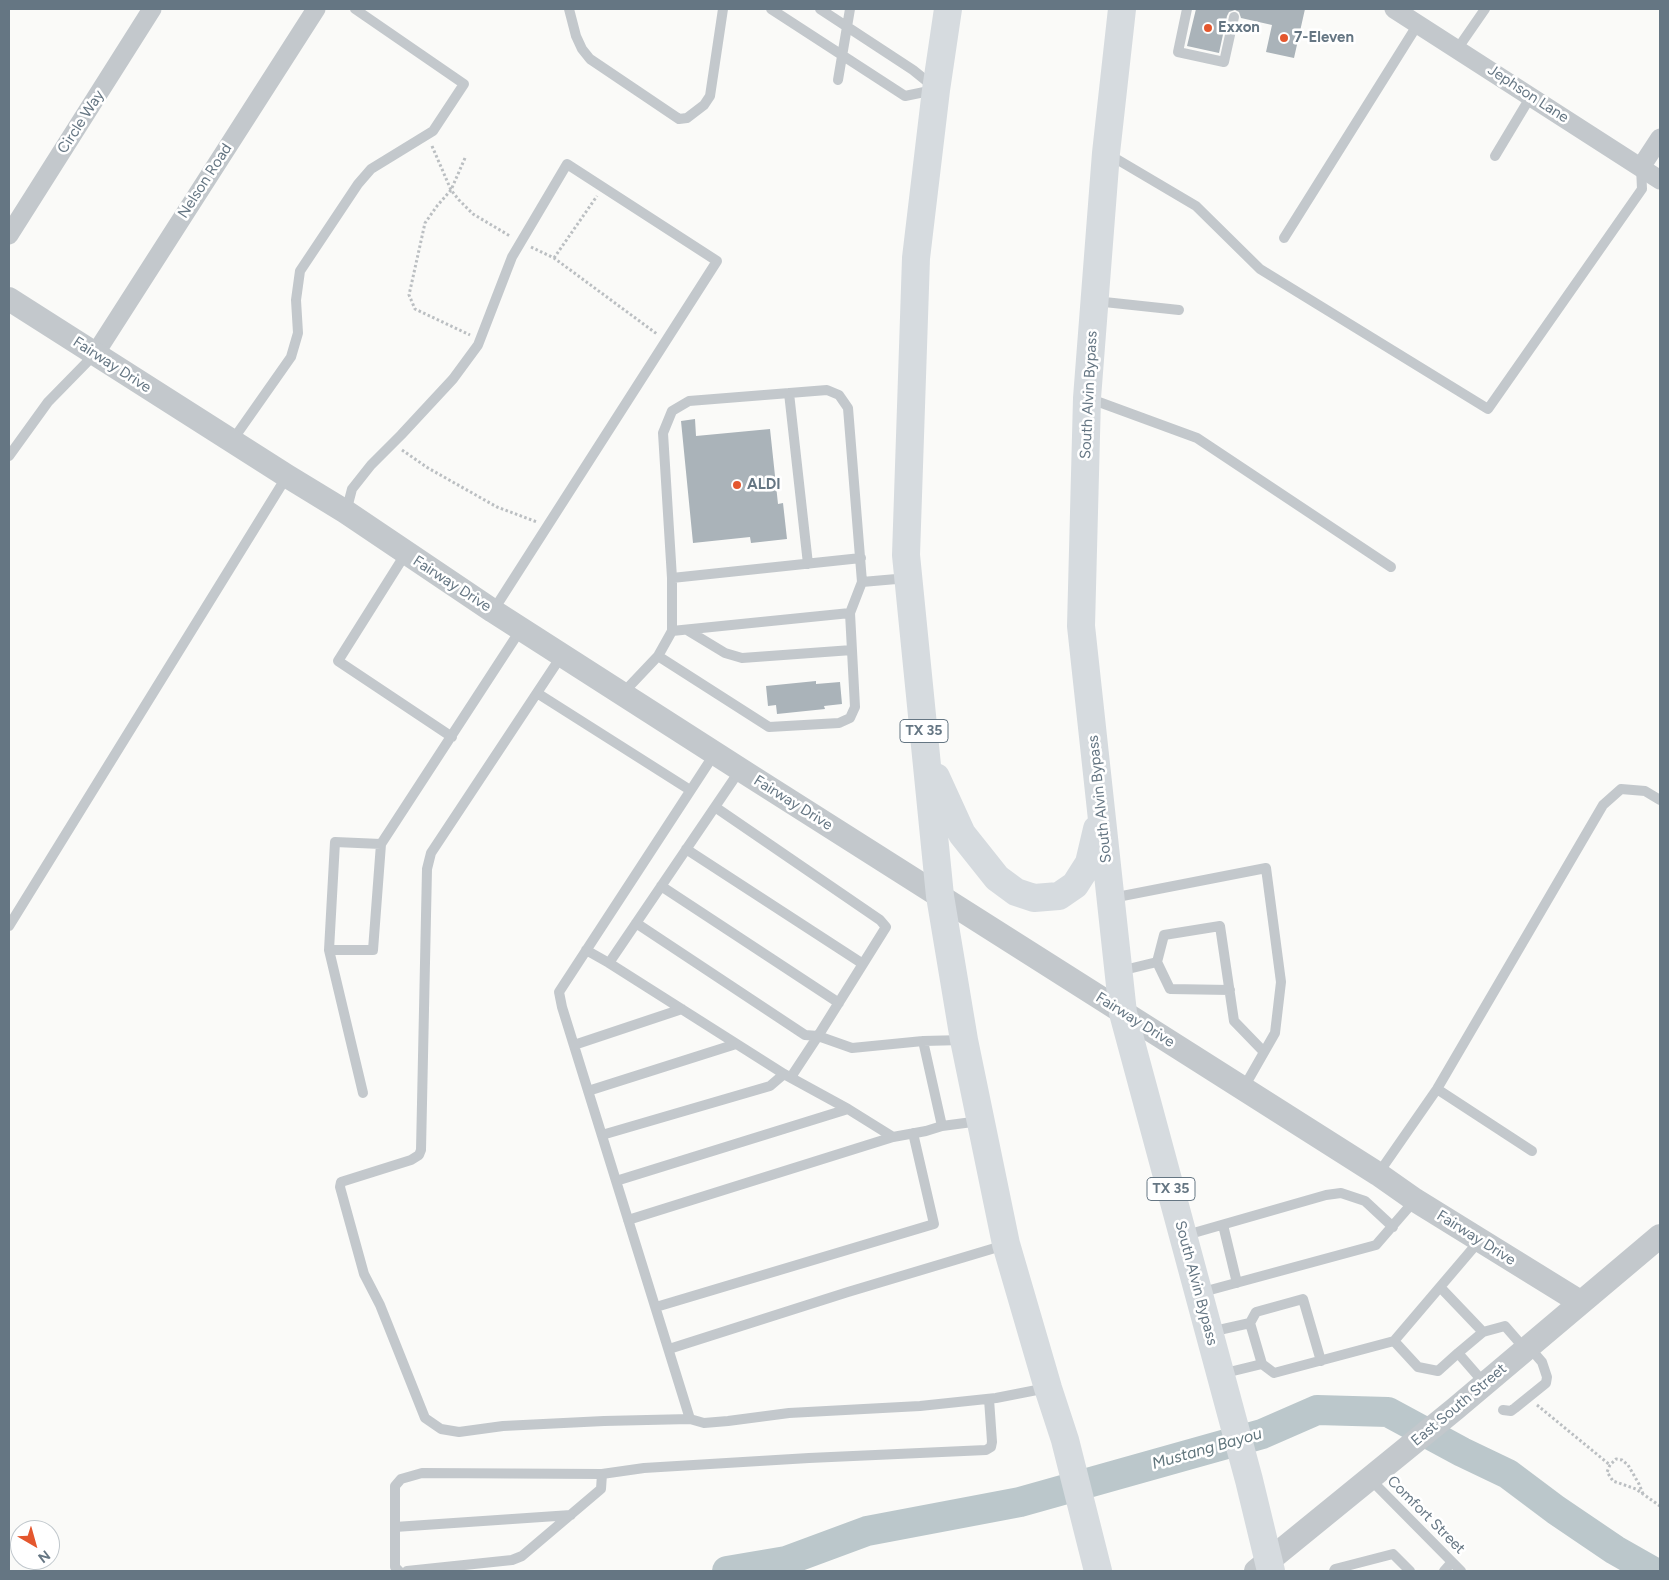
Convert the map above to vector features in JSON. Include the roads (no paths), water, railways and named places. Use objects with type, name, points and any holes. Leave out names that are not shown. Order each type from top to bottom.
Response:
[{"type":"main road","name":"TX 35","points":[[948,9],[936,90],[916,258],[906,555],[940,896],[964,1040],[1006,1244],[1065,1440],[1098,1571]]},
{"type":"main road","name":"South Alvin Bypass","points":[[1122,9],[1106,153],[1087,398],[1081,626],[1123,1013],[1249,1480],[1265,1568]]},
{"type":"main road","points":[[926,755],[962,834],[997,878],[1016,892],[1034,898],[1059,896],[1075,885],[1089,863],[1101,811]]},
{"type":"street","name":"Circle Way","points":[[9,235],[152,9]]},
{"type":"street","name":"Nelson Road","points":[[95,354],[316,9]]},
{"type":"street","name":"Jephson Lane","points":[[1394,9],[1458,48],[1660,180]]},
{"type":"street","points":[[1641,167],[1660,138]]},
{"type":"street","name":"Fairway Drive","points":[[9,299],[346,512],[522,630],[740,770],[1243,1088],[1378,1174],[1415,1200],[1580,1302]]},
{"type":"street","name":"East South Street","points":[[1265,1568],[1660,1236]]},
{"type":"lane","points":[[232,441],[290,357],[298,333],[296,300],[300,271],[358,184],[371,169],[433,131],[464,84],[355,9]]},
{"type":"lane","points":[[569,9],[576,36],[582,49],[590,59],[679,119],[688,118],[704,105],[710,96],[722,9]]},
{"type":"lane","points":[[771,9],[905,96],[936,90]]},
{"type":"lane","points":[[820,9],[914,70],[936,90]]},
{"type":"lane","points":[[838,80],[850,9]]},
{"type":"lane","points":[[1458,48],[1485,9]]},
{"type":"lane","points":[[1189,12],[1187,31],[1178,52],[1224,62],[1226,38],[1231,19]]},
{"type":"lane","points":[[1284,238],[1418,24]]},
{"type":"lane","points":[[1496,156],[1532,96]]},
{"type":"lane","points":[[1106,153],[1196,206],[1260,269],[1488,409],[1642,189],[1641,167]]},
{"type":"lane","points":[[346,512],[352,489],[371,465],[453,379],[480,339],[512,257],[567,164],[716,262],[493,611]]},
{"type":"lane","points":[[1094,301],[1179,310]]},
{"type":"lane","points":[[9,456],[48,402],[95,354]]},
{"type":"lane","points":[[622,694],[658,656],[672,631],[672,578],[663,433],[672,411],[689,401],[827,390],[839,395],[848,408],[862,582],[850,613],[855,707],[850,718],[839,723],[769,727],[658,656]]},
{"type":"lane","points":[[789,393],[808,564]]},
{"type":"lane","points":[[1087,398],[1197,438],[1391,567]]},
{"type":"lane","points":[[9,926],[287,476]]},
{"type":"lane","points":[[406,553],[338,661],[452,737]]},
{"type":"lane","points":[[672,578],[860,558]]},
{"type":"lane","points":[[862,582],[909,578]]},
{"type":"lane","points":[[672,631],[850,613]]},
{"type":"lane","points":[[329,950],[373,950],[381,844],[522,630]]},
{"type":"lane","points":[[687,630],[725,653],[742,658],[852,650]]},
{"type":"lane","points":[[562,655],[430,853],[427,868],[421,1150],[419,1155],[411,1160],[341,1182],[340,1187],[364,1274],[380,1305],[425,1418],[441,1429],[458,1432],[503,1426],[690,1419],[704,1423],[789,1413],[920,1406],[989,1399],[1048,1388]]},
{"type":"lane","points":[[537,693],[690,790]]},
{"type":"lane","points":[[690,1419],[559,992],[715,753]]},
{"type":"lane","points":[[609,963],[740,770]]},
{"type":"lane","points":[[1378,1174],[1437,1089],[1603,805],[1621,789],[1645,791],[1660,800]]},
{"type":"lane","points":[[602,1135],[770,1086],[787,1075],[818,1036],[886,927],[880,920],[715,807]]},
{"type":"lane","points":[[362,1093],[329,950],[335,842],[381,844]]},
{"type":"lane","points":[[686,849],[863,964]]},
{"type":"lane","points":[[1111,898],[1266,868],[1281,982],[1275,1033],[1243,1088]]},
{"type":"lane","points":[[661,886],[839,1003]]},
{"type":"lane","points":[[636,923],[805,1035],[818,1036],[852,1048],[923,1041],[964,1040]]},
{"type":"lane","points":[[1230,990],[1170,989],[1157,962],[1164,935],[1220,926],[1230,990],[1234,1021],[1264,1052]]},
{"type":"lane","points":[[586,950],[736,1044],[893,1137]]},
{"type":"lane","points":[[1118,971],[1157,962]]},
{"type":"lane","points":[[574,1045],[682,1010]]},
{"type":"lane","points":[[923,1041],[942,1126]]},
{"type":"lane","points":[[588,1091],[736,1044]]},
{"type":"lane","points":[[1437,1089],[1532,1151]]},
{"type":"lane","points":[[616,1181],[848,1109]]},
{"type":"lane","points":[[628,1220],[893,1137],[942,1126],[980,1121]]},
{"type":"lane","points":[[656,1307],[934,1224],[913,1133]]},
{"type":"lane","points":[[1183,1236],[1326,1195],[1341,1193],[1365,1201],[1393,1227]]},
{"type":"lane","points":[[1198,1293],[1376,1245],[1415,1200]]},
{"type":"lane","points":[[1223,1225],[1237,1283]]},
{"type":"lane","points":[[1320,1361],[1303,1299],[1256,1312],[1250,1323],[1262,1364],[1274,1374],[1394,1341],[1480,1240]]},
{"type":"lane","points":[[669,1349],[1006,1244]]},
{"type":"lane","points":[[1440,1287],[1483,1332]]},
{"type":"lane","points":[[1209,1332],[1250,1323]]},
{"type":"lane","points":[[1394,1341],[1418,1367],[1438,1371],[1483,1332],[1506,1326],[1542,1362],[1546,1377],[1543,1386],[1528,1398],[1511,1411],[1504,1410]]},
{"type":"lane","points":[[1458,1354],[1485,1384]]},
{"type":"lane","points":[[1220,1375],[1262,1364]]},
{"type":"lane","points":[[399,1571],[395,1567],[395,1486],[401,1478],[422,1473],[602,1474],[644,1468],[986,1450],[991,1448],[992,1442],[989,1399]]},
{"type":"lane","points":[[407,1571],[512,1560],[522,1556],[602,1489],[602,1474]]},
{"type":"lane","name":"Comfort Street","points":[[1370,1479],[1461,1571]]},
{"type":"lane","points":[[395,1527],[571,1515]]},
{"type":"lane","points":[[1334,1571],[1335,1569],[1393,1554],[1410,1571]]},
{"type":"lane","points":[[1444,1571],[1452,1562]]},
{"type":"waterway","name":"Mustang Bayou","points":[[727,1571],[786,1561],[867,1531],[1020,1502],[1262,1434],[1317,1410],[1388,1412],[1462,1452],[1508,1474],[1556,1510],[1615,1550],[1652,1571]]},
{"type":"place","name":"Exxon","points":[[1208,28]]},
{"type":"place","name":"7-Eleven","points":[[1284,38]]},
{"type":"place","name":"ALDI","points":[[737,485]]}]
